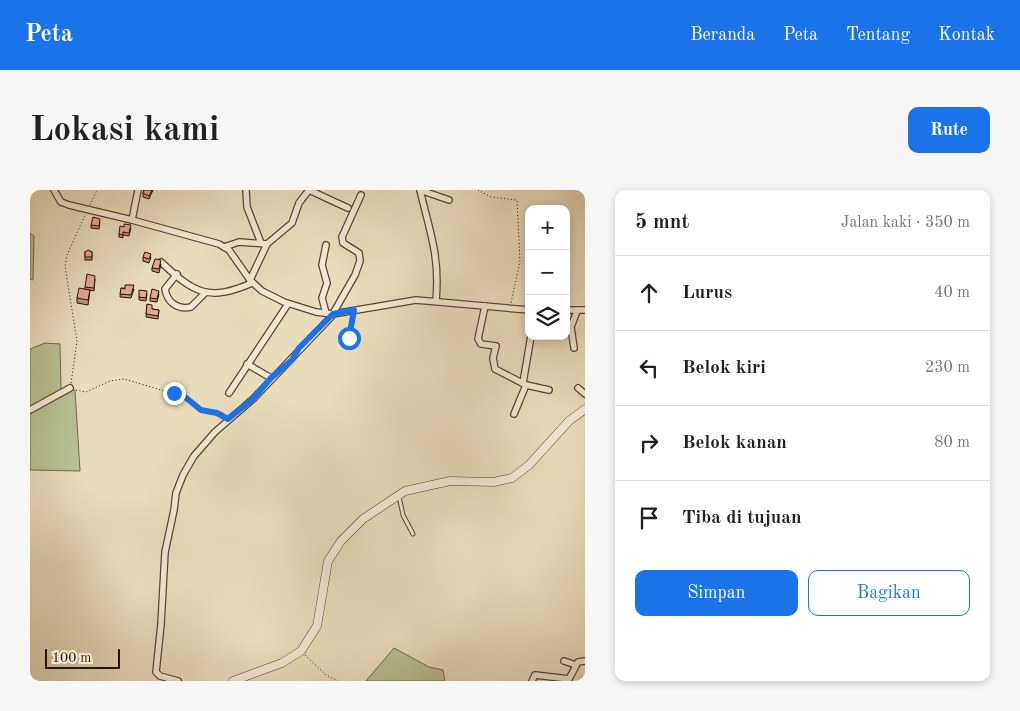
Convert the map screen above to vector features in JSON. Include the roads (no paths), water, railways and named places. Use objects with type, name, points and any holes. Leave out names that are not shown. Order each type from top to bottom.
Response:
[{"type":"street","points":[[54,190],[61,202],[132,220],[224,247],[239,242],[264,244]]},
{"type":"street","points":[[132,220],[138,190]]},
{"type":"street","points":[[246,190],[247,207],[264,244]]},
{"type":"street","points":[[251,281],[264,244],[292,223],[299,203],[309,190],[348,208]]},
{"type":"street","points":[[436,301],[439,274],[434,242],[420,190],[449,200]]},
{"type":"street","points":[[178,681],[160,676],[156,672],[161,624],[163,565],[176,493],[194,456],[228,419],[253,399],[271,378],[292,360],[299,348],[351,284],[360,261],[359,253],[343,243],[342,237],[361,195]]},
{"type":"street","points":[[326,245],[322,270],[326,283],[322,298],[329,313]]},
{"type":"street","points":[[224,247],[251,281],[268,295],[288,304],[329,313],[404,300],[436,301],[525,310]]},
{"type":"street","points":[[161,262],[195,289],[205,293],[212,294],[251,281]]},
{"type":"street","points":[[177,274],[165,289],[170,301],[175,306],[191,307],[205,293]]},
{"type":"street","points":[[229,393],[288,304]]},
{"type":"street","points":[[485,306],[478,342],[496,346],[493,358],[496,371],[524,384],[549,390]]},
{"type":"street","points":[[570,310],[585,310]]},
{"type":"street","points":[[574,348],[571,327],[576,310]]},
{"type":"street","points":[[514,414],[524,384],[530,340]]},
{"type":"street","points":[[247,364],[271,378]]},
{"type":"street","points":[[30,410],[70,388]]},
{"type":"street","points":[[578,388],[585,394]]},
{"type":"street","points":[[233,681],[282,663],[301,651],[317,626],[326,571],[334,550],[363,519],[398,493],[450,481],[494,482],[512,478],[530,466],[569,421],[585,409]]},
{"type":"street","points":[[564,661],[576,665]]},
{"type":"street","points":[[532,681],[536,675],[569,679],[576,665],[580,661],[585,661]]},
{"type":"lane","points":[[349,338],[354,310]]},
{"type":"lane","points":[[398,493],[403,515],[413,534]]}]
